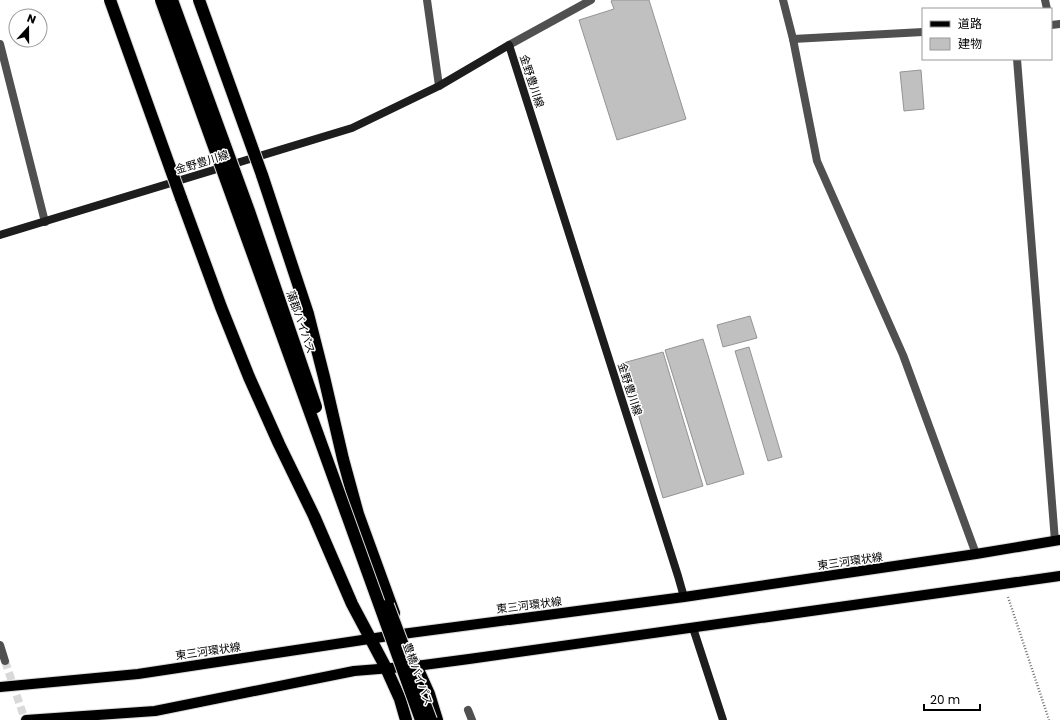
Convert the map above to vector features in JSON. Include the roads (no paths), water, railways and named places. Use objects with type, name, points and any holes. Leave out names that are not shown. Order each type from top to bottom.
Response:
[{"type":"highway","points":[[110,0],[221,307],[249,377],[278,444],[314,516],[352,604],[386,668],[400,699],[406,720]]},
{"type":"highway","name":"蒲郡バイパス","points":[[160,0],[396,635]]},
{"type":"highway","name":"蒲郡バイパス","points":[[172,0],[249,211],[340,477],[406,653]]},
{"type":"highway","points":[[199,0],[262,175],[308,314],[343,460],[358,514],[396,635],[416,666],[429,694],[436,720]]},
{"type":"highway","name":"豊橋バイパス","points":[[396,635],[421,720]]},
{"type":"highway","name":"豊橋バイパス","points":[[406,653],[430,720]]},
{"type":"main road","name":"金野豊川線","points":[[0,234],[45,222],[352,128],[439,86],[509,45],[684,597]]},
{"type":"main road","name":"東三河環状線","points":[[0,687],[138,674],[396,635],[684,597],[1057,541]]},
{"type":"main road","points":[[26,720],[155,711],[337,674],[416,666],[1060,576]]},
{"type":"main road","points":[[693,628],[723,720]]},
{"type":"street","points":[[427,0],[439,86]]},
{"type":"street","points":[[509,45],[591,0]]},
{"type":"street","points":[[783,0],[793,39],[817,161],[902,355],[976,554]]},
{"type":"street","points":[[793,39],[922,32]]},
{"type":"street","points":[[0,44],[45,222]]},
{"type":"street","points":[[1017,60],[1057,541]]},
{"type":"street","points":[[0,645],[5,662]]},
{"type":"street","points":[[468,710],[472,720]]},
{"type":"tunnel","points":[[5,661],[25,720]]}]
